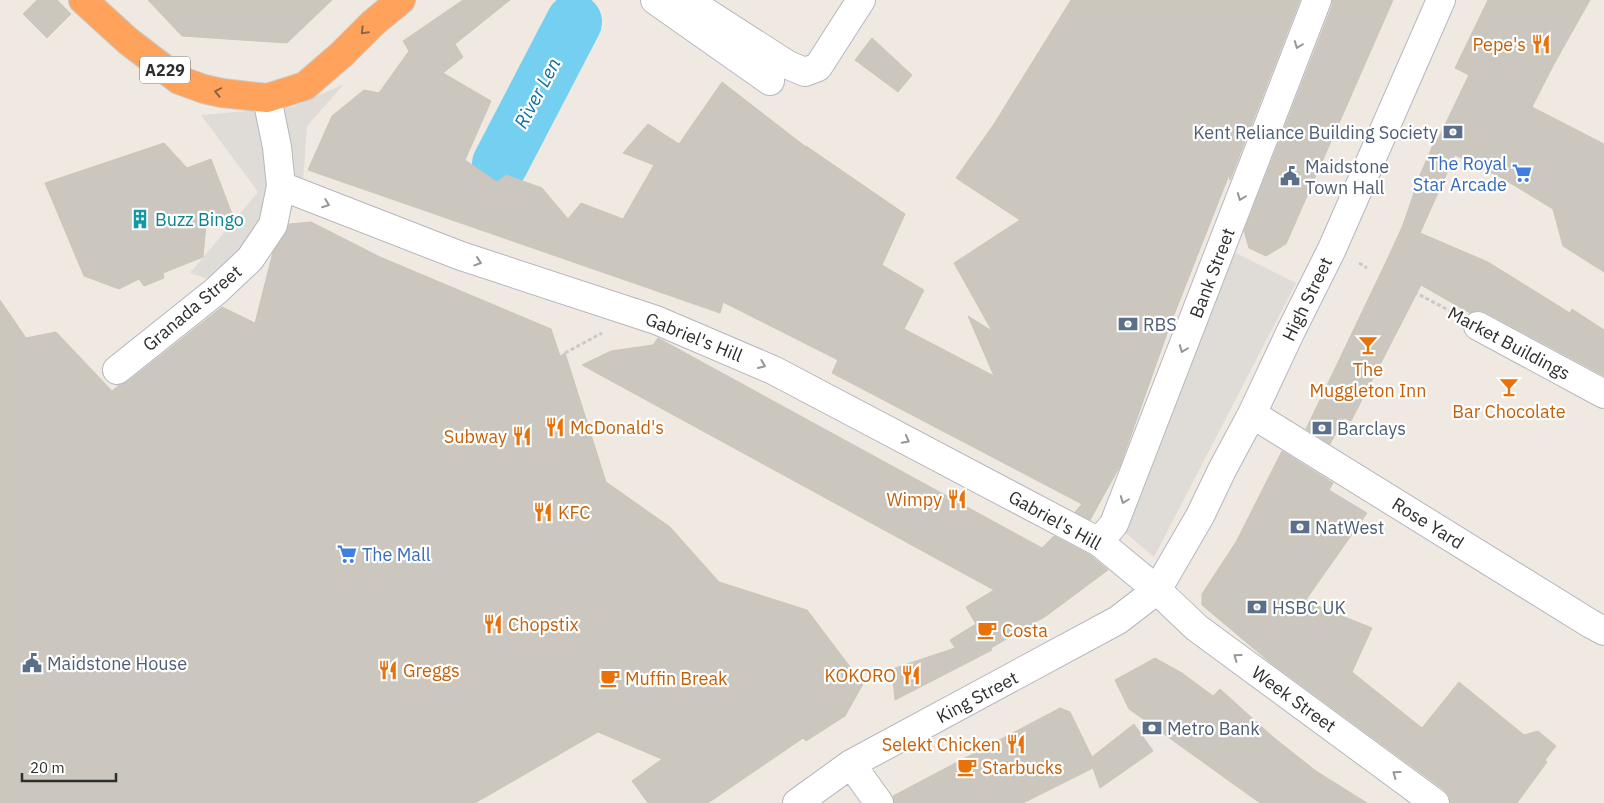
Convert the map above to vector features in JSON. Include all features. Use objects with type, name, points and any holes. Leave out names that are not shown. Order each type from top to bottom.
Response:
[{"type":"highway","name":"A229","points":[[83,0],[128,40],[178,80],[222,94],[267,98],[305,86],[342,54],[372,23],[401,0]]},
{"type":"street","points":[[655,0],[770,81]]},
{"type":"street","points":[[687,0],[788,65],[804,72],[818,67],[861,0]]},
{"type":"street","name":"Bank Street","points":[[1099,542],[1114,524],[1317,0]]},
{"type":"street","name":"High Street","points":[[1157,590],[1200,516],[1332,249],[1442,0]]},
{"type":"street","points":[[267,98],[277,147],[281,186]]},
{"type":"street","name":"Gabriel's Hill","points":[[281,186],[460,256],[656,320],[773,370],[1099,542],[1157,590]]},
{"type":"street","name":"Granada Street","points":[[117,370],[216,291],[250,259],[273,225],[281,186]]},
{"type":"street","name":"Market Buildings","points":[[1478,326],[1604,394]]},
{"type":"street","name":"Rose Yard","points":[[1252,414],[1604,631]]},
{"type":"street","name":"King Street","points":[[797,803],[851,764],[1118,620],[1157,590]]},
{"type":"street","name":"Week Street","points":[[1157,590],[1197,628],[1435,803]]},
{"type":"street","points":[[851,764],[879,803]]},
{"type":"path","name":"Market Buildings","points":[[1414,292],[1478,326]]},
{"type":"shaded area","points":[[344,84],[307,126],[302,194],[281,224],[223,284],[190,273],[258,192],[201,115],[292,107]]},
{"type":"shaded area","points":[[1210,240],[1296,283],[1154,557],[1104,515]]},
{"type":"building","points":[[37,0],[57,0],[71,14],[47,38],[23,14]]},
{"type":"building","points":[[148,0],[332,0],[287,43],[182,36]]},
{"type":"building","points":[[463,0],[510,0],[455,44],[463,57],[443,73],[491,101],[465,160],[497,182],[506,175],[542,188],[568,219],[581,203],[623,219],[654,165],[623,153],[648,124],[679,144],[722,82],[806,147],[905,214],[882,265],[924,290],[904,329],[994,376],[968,316],[992,331],[954,263],[1020,220],[956,178],[994,124],[1071,0],[1300,0],[1230,180],[1229,175],[1170,325],[1120,466],[1090,520],[1075,512],[1082,504],[832,373],[838,360],[723,302],[720,313],[308,170],[332,116],[364,90],[379,93],[409,51],[403,41]]},
{"type":"building","points":[[1332,0],[1393,0],[1286,244],[1266,256],[1249,248],[1244,231],[1332,6]]},
{"type":"building","points":[[1488,0],[1590,0],[1532,107],[1604,144],[1604,272],[1563,246],[1553,209],[1502,178],[1455,155],[1420,233],[1488,262],[1570,313],[1572,309],[1604,330],[1604,376],[1485,312],[1478,310],[1470,313],[1421,285],[1351,421],[1344,418],[1330,444],[1306,429],[1403,225],[1432,147],[1439,137],[1469,75],[1455,68]]},
{"type":"building","points":[[872,38],[912,75],[898,92],[855,60]]},
{"type":"building","name":"Buzz Bingo","points":[[164,143],[187,168],[211,159],[232,214],[206,224],[203,257],[163,273],[164,278],[144,286],[139,279],[119,289],[84,276],[45,183]]},
{"type":"building","name":"The Mall","points":[[311,222],[380,257],[551,329],[560,356],[565,353],[606,482],[670,527],[719,582],[807,610],[863,684],[845,716],[806,741],[803,738],[708,803],[648,803],[632,781],[662,759],[598,732],[475,803],[0,803],[0,300],[26,338],[56,332],[112,391],[119,385],[127,382],[222,307],[255,323],[273,252],[286,233],[289,224]]},
{"type":"building","points":[[658,338],[1042,548],[1054,536],[1090,555],[1108,570],[1046,616],[991,648],[992,650],[895,700],[892,669],[955,648],[950,640],[976,624],[966,607],[994,590],[582,365],[611,351],[653,345]]},
{"type":"building","points":[[1282,451],[1333,483],[1329,490],[1367,513],[1305,601],[1372,628],[1352,672],[1422,728],[1459,682],[1524,735],[1538,731],[1556,746],[1545,760],[1547,762],[1517,803],[1450,803],[1449,796],[1444,790],[1271,663],[1202,605],[1202,594],[1236,542]]},
{"type":"building","points":[[1155,658],[1182,673],[1213,696],[1220,689],[1273,737],[1316,771],[1367,803],[1260,803],[1129,709],[1115,680]]},
{"type":"building","points":[[1060,708],[1070,712],[1092,757],[1134,724],[1153,751],[1100,788],[1093,768],[1023,803],[894,803],[893,796]]},
{"type":"waterway","name":"River Len","points":[[500,164],[574,22]]},
{"type":"place","name":"Pepe's","points":[[1541,44]]},
{"type":"place","name":"Kent Reliance Building Society","points":[[1453,132]]},
{"type":"place","name":"The Royal Star Arcade","points":[[1522,173]]},
{"type":"place","name":"Maidstone Town Hall","points":[[1290,176]]},
{"type":"place","name":"Buzz Bingo","points":[[140,219]]},
{"type":"place","name":"RBS","points":[[1128,324]]},
{"type":"place","name":"The Muggleton Inn","points":[[1368,345]]},
{"type":"place","name":"Bar Chocolate","points":[[1509,387]]},
{"type":"place","name":"McDonald's","points":[[555,427]]},
{"type":"place","name":"Barclays","points":[[1322,428]]},
{"type":"place","name":"Subway","points":[[522,436]]},
{"type":"place","name":"Wimpy","points":[[957,499]]},
{"type":"place","name":"KFC","points":[[543,512]]},
{"type":"place","name":"NatWest","points":[[1300,527]]},
{"type":"place","name":"The Mall","points":[[347,554]]},
{"type":"place","name":"HSBC UK","points":[[1257,607]]},
{"type":"place","name":"Chopstix","points":[[493,624]]},
{"type":"place","name":"Costa","points":[[987,630]]},
{"type":"place","name":"Maidstone House","points":[[32,663]]},
{"type":"place","name":"Greggs","points":[[388,670]]},
{"type":"place","name":"KOKORO","points":[[911,675]]},
{"type":"place","name":"Muffin Break","points":[[610,678]]},
{"type":"place","name":"Metro Bank","points":[[1152,728]]},
{"type":"place","name":"Selekt Chicken","points":[[1016,744]]},
{"type":"place","name":"Starbucks","points":[[967,767]]}]
